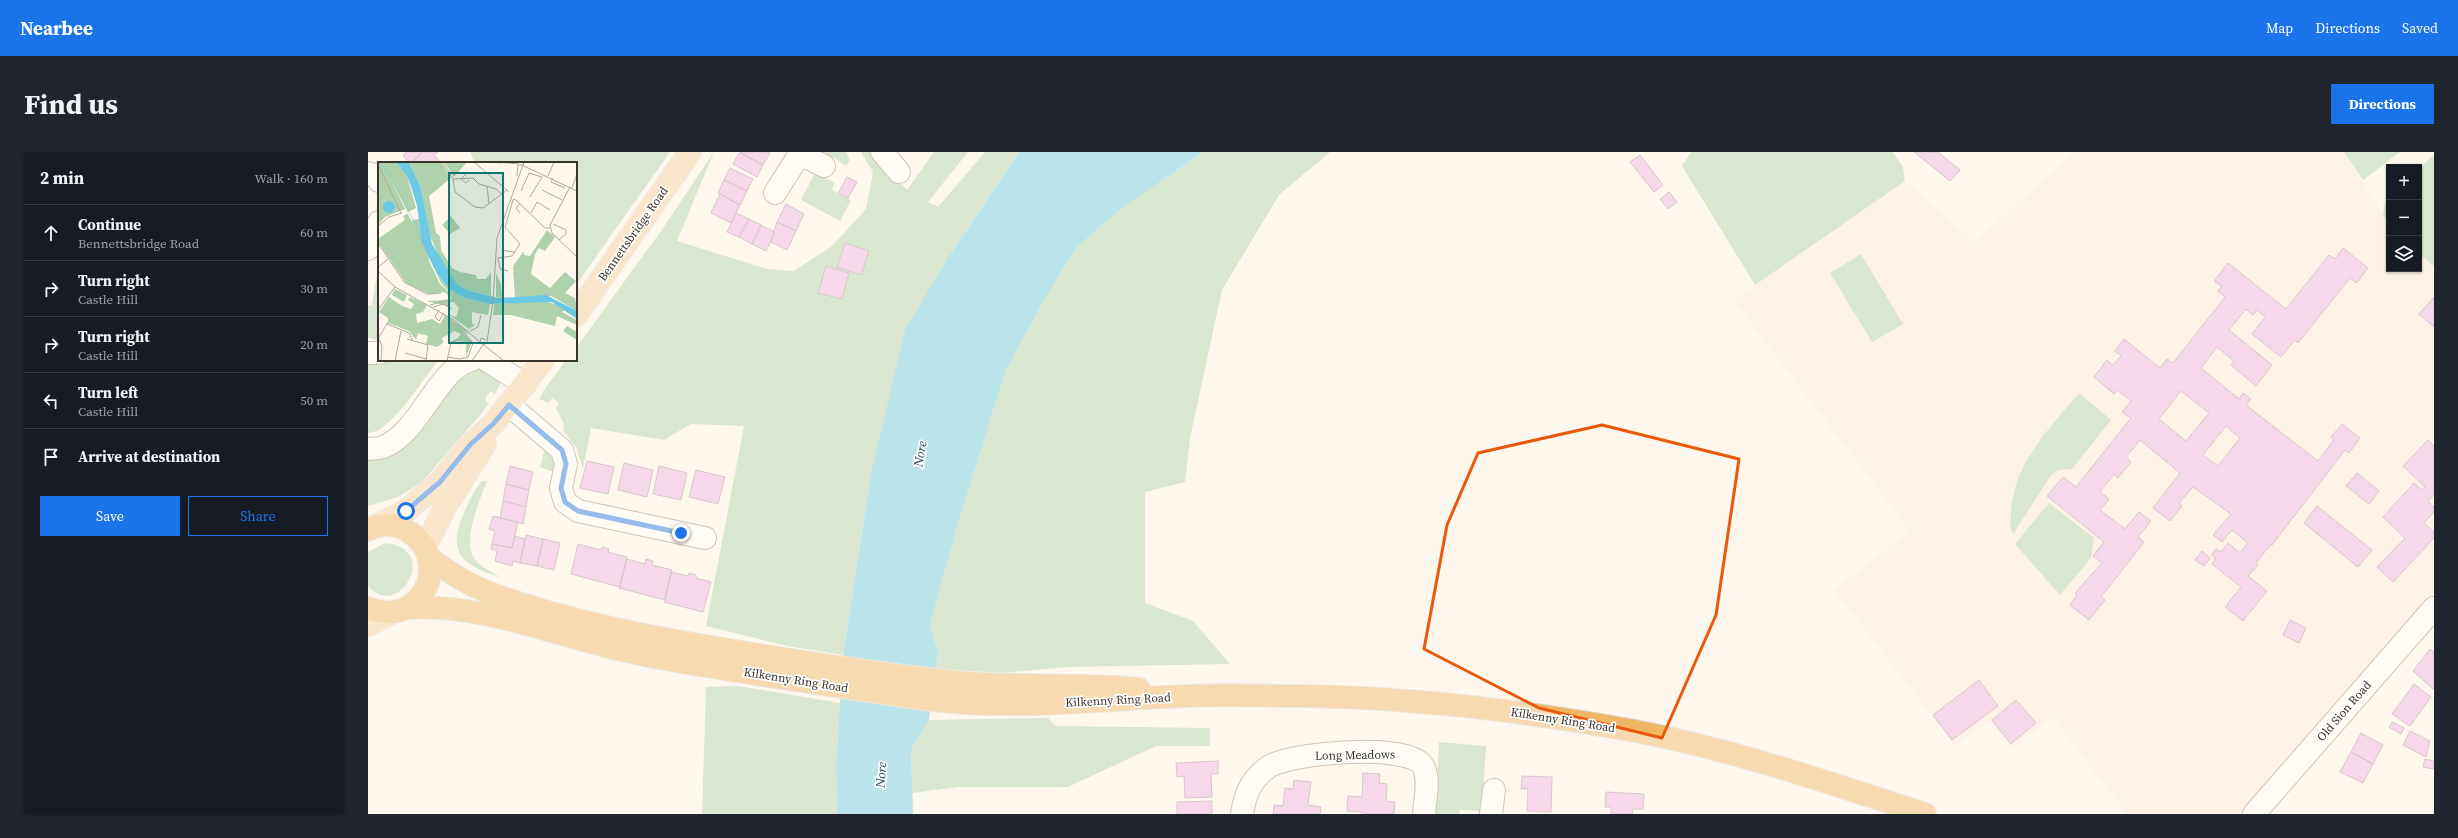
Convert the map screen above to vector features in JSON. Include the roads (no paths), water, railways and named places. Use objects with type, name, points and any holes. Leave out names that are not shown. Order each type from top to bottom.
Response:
[{"type":"highway","name":"Kilkenny Ring Road","points":[[372,528],[389,525],[403,528],[415,535],[427,552],[450,574],[477,589],[497,597],[699,655]]},
{"type":"highway","points":[[400,610],[419,599],[427,586],[431,573],[427,552]]},
{"type":"highway","name":"Kilkenny Ring Road","points":[[368,608],[378,612],[435,606],[464,610],[590,643],[699,655],[941,701],[1056,694],[1098,685],[1190,695],[1308,696],[1412,701],[1493,709],[1622,729],[1775,766],[1925,814]]},
{"type":"main road","name":"Bennettsbridge Road","points":[[577,314],[690,152]]},
{"type":"main road","points":[[372,528],[406,511],[440,482],[470,445],[494,423],[542,361]]},
{"type":"main road","points":[[427,552],[432,534],[445,507],[481,454],[494,423]]},
{"type":"main road","points":[[368,624],[400,610]]},
{"type":"street","points":[[882,152],[884,157],[899,172]]},
{"type":"street","points":[[775,193],[800,153],[824,166]]},
{"type":"street","points":[[368,173],[375,175],[378,180]]},
{"type":"street","points":[[368,249],[378,224]]},
{"type":"street","points":[[368,449],[383,447],[399,437],[444,380],[457,368],[469,361]]},
{"type":"street","points":[[488,361],[525,384]]},
{"type":"street","points":[[509,405],[562,450],[566,464],[561,488],[565,502],[578,511],[705,540]]},
{"type":"street","name":"Old Sion Road","points":[[2254,814],[2434,608]]},
{"type":"street","name":"Long Meadows","points":[[1242,814],[1248,788],[1258,775],[1272,765],[1308,756],[1344,752],[1399,753],[1413,757],[1422,765],[1427,776],[1424,814]]},
{"type":"street","points":[[1491,814],[1494,790]]},
{"type":"water","name":"Nore","points":[[1019,152],[1204,152],[1126,205],[1078,246],[1047,295],[1006,370],[957,527],[930,625],[938,653],[929,720],[911,750],[913,814],[837,814],[836,765],[843,655],[871,474],[905,330],[951,253]]}]
